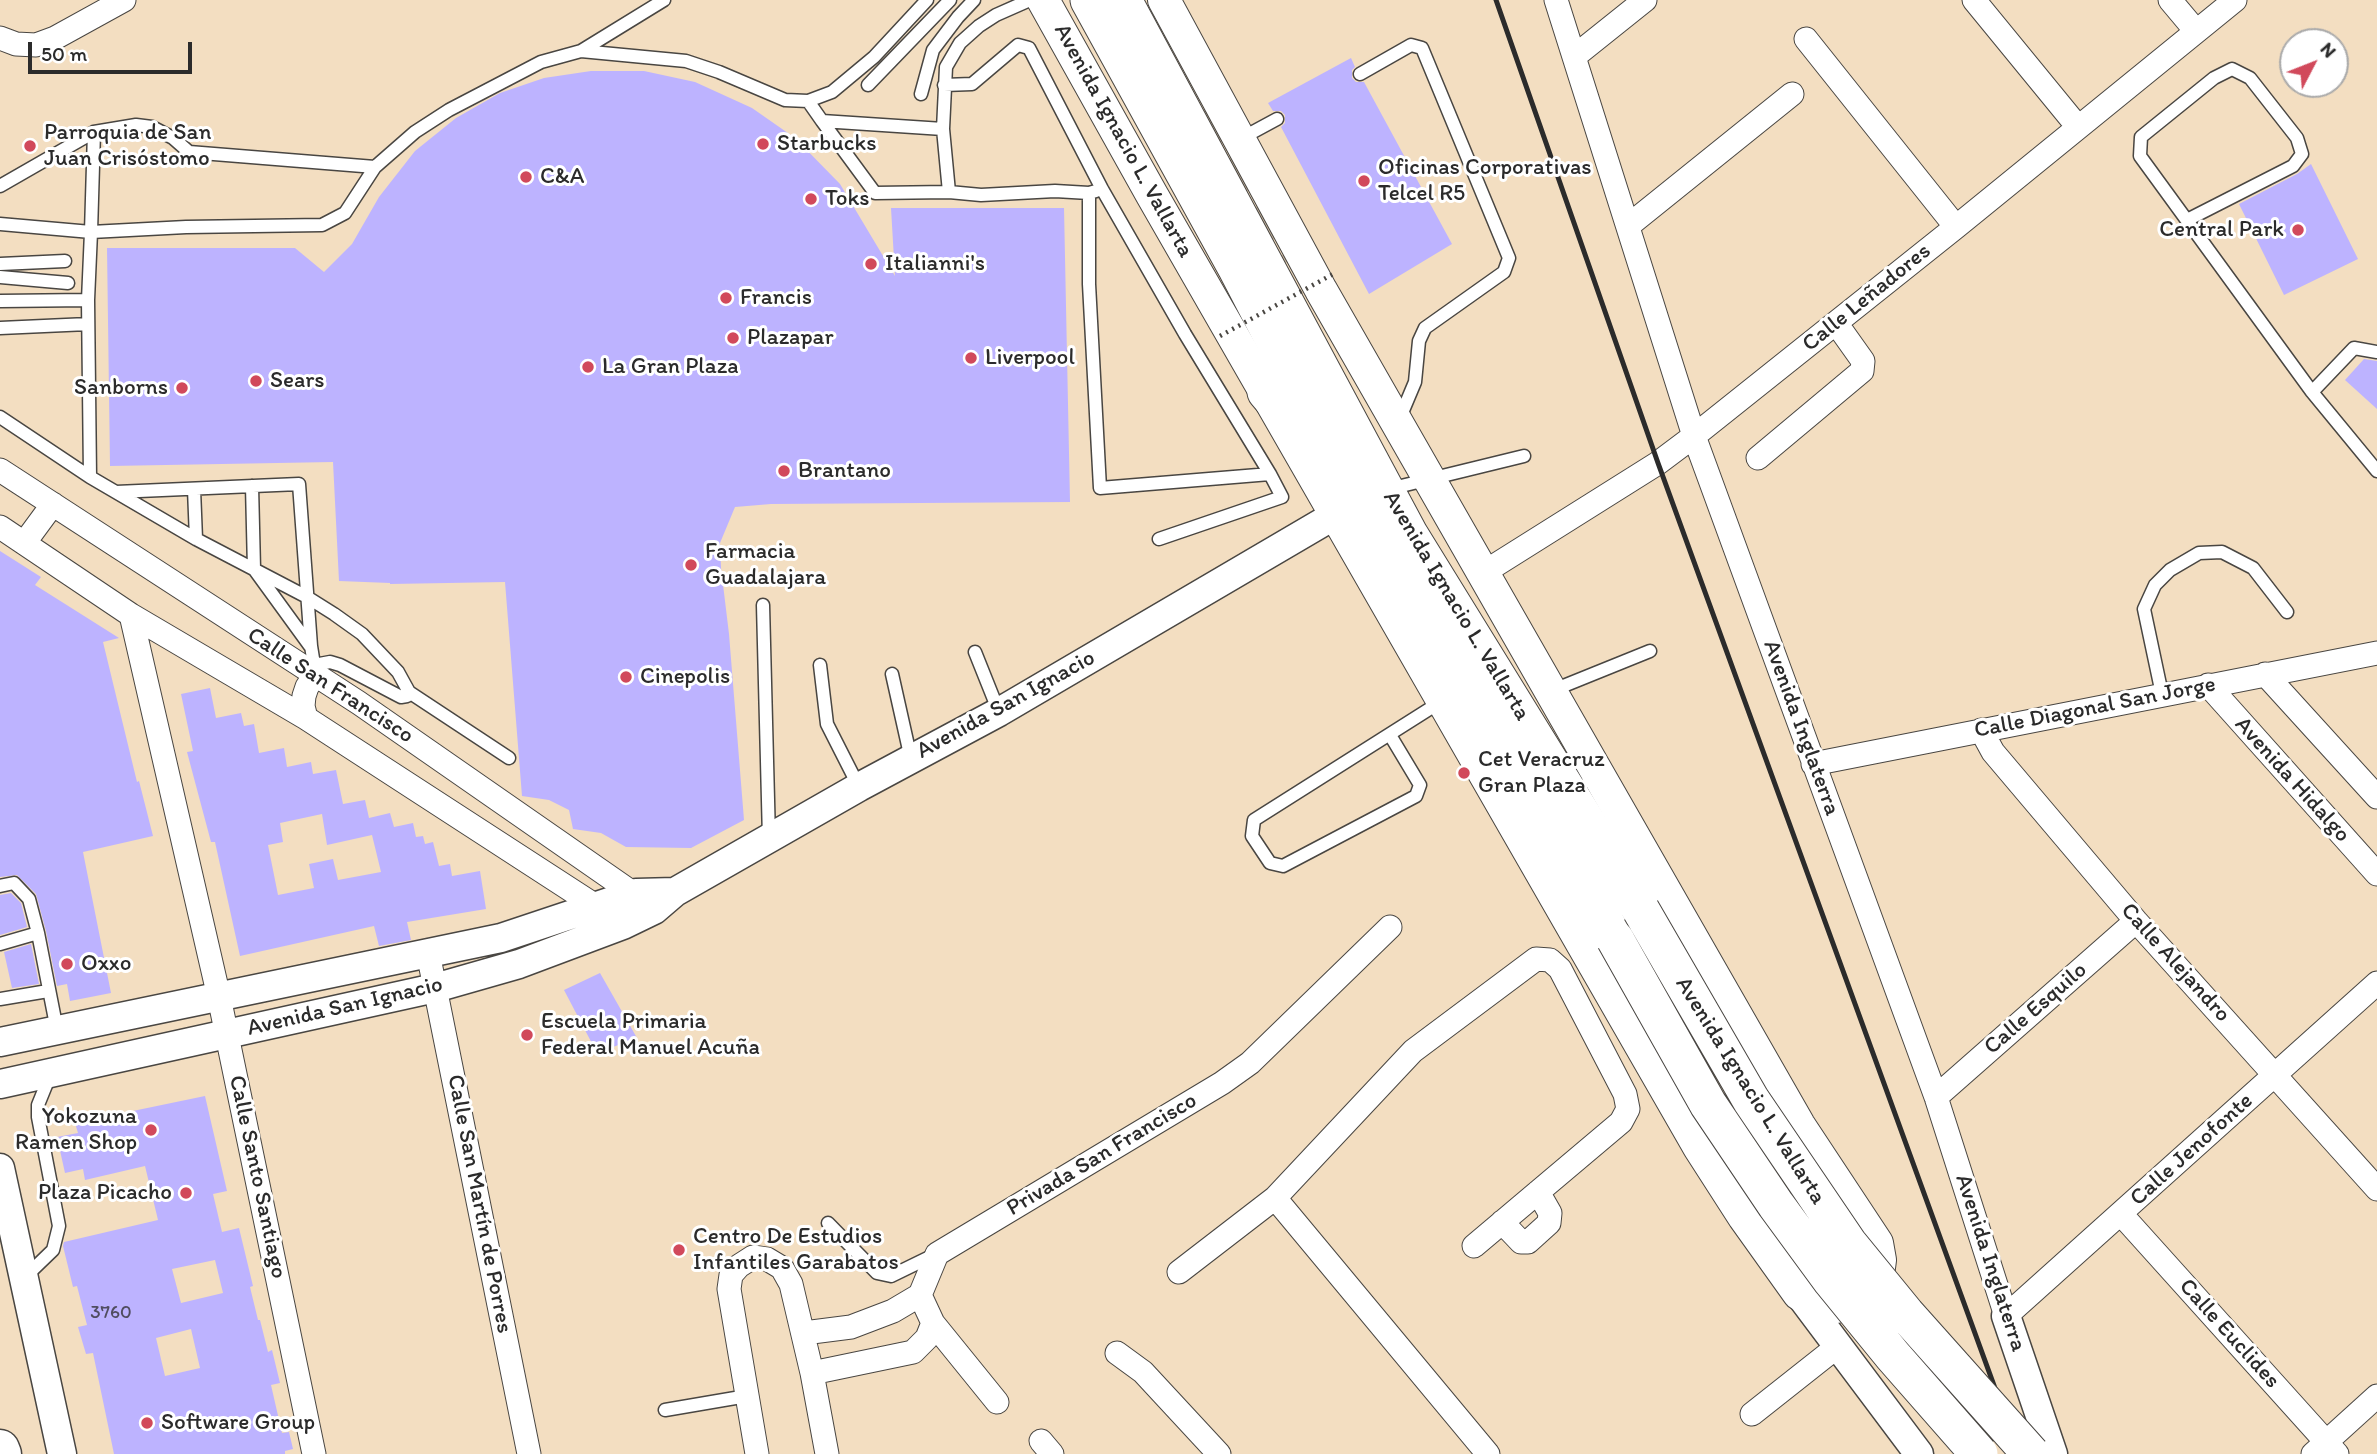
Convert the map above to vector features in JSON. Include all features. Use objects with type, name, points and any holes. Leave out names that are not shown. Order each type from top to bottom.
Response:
[{"type":"highway","points":[[0,1449],[2,1454]]},
{"type":"main road","name":"Avenida Ignacio L. Vallarta","points":[[1043,0],[1266,392]]},
{"type":"main road","name":"Avenida Ignacio L. Vallarta","points":[[1088,0],[1236,267],[1409,534],[1641,910],[1751,1100],[1848,1243],[1906,1314],[2031,1454]]},
{"type":"main road","name":"Avenida Ignacio L. Vallarta","points":[[1124,0],[1615,939],[1708,1104],[1776,1205],[1831,1280],[1979,1454]]},
{"type":"main road","points":[[1146,0],[1202,111]]},
{"type":"main road","name":"Avenida Ignacio L. Vallarta","points":[[1164,0],[1397,423],[1382,492],[1443,701],[1699,1147],[1744,1217],[1799,1294],[1827,1308],[1843,1306],[1867,1291],[1878,1275],[1880,1260],[1877,1243],[1798,1125],[1483,573],[1382,492]]},
{"type":"main road","points":[[1289,261],[1382,492]]},
{"type":"main road","points":[[1266,392],[1382,492]]},
{"type":"street","points":[[0,38],[16,44],[36,45],[55,38],[124,0]]},
{"type":"street","name":"Avenida Inglaterra","points":[[1556,0],[1694,436],[1936,1097],[2053,1454]]},
{"type":"street","points":[[1575,56],[1645,0]]},
{"type":"street","points":[[1974,0],[2078,127]]},
{"type":"street","points":[[2170,0],[2196,31]]},
{"type":"street","name":"Calle Leñadores","points":[[1483,573],[1658,463],[1694,436],[2235,0]]},
{"type":"street","points":[[1806,39],[1956,227]]},
{"type":"street","points":[[1628,226],[1792,94]]},
{"type":"street","points":[[1758,458],[1861,371],[1863,361],[1836,323]]},
{"type":"street","name":"Calle San Francisco","points":[[0,470],[315,670],[655,899]]},
{"type":"street","name":"Avenida San Ignacio","points":[[0,1084],[435,988],[520,964],[623,925],[655,899],[999,712],[1382,492]]},
{"type":"street","points":[[25,542],[52,504]]},
{"type":"street","name":"Calle San Francisco","points":[[0,527],[131,615],[306,718],[623,925]]},
{"type":"street","name":"Calle Santo Santiago","points":[[131,615],[219,997],[314,1454]]},
{"type":"street","name":"Calle Diagonal San Jorge","points":[[1813,764],[2377,653]]},
{"type":"street","points":[[306,718],[304,696],[315,670]]},
{"type":"street","points":[[2265,674],[2377,797]]},
{"type":"street","name":"Avenida Hidalgo","points":[[2207,685],[2377,874]]},
{"type":"street","name":"Calle Alejandro","points":[[1981,730],[1993,752],[2136,921],[2377,1189]]},
{"type":"street","name":"Avenida San Ignacio","points":[[0,1042],[501,938],[597,906],[655,899]]},
{"type":"street","name":"Calle Esquilo","points":[[1936,1097],[2136,921]]},
{"type":"street","name":"Privada San Francisco","points":[[937,1254],[1222,1083],[1250,1063],[1391,927]]},
{"type":"street","name":"Calle San Martín de Porres","points":[[428,953],[529,1454]]},
{"type":"street","points":[[1179,1272],[1275,1198],[1413,1051],[1536,959],[1549,960],[1560,969],[1625,1094],[1628,1109],[1621,1122],[1474,1246]]},
{"type":"street","name":"Calle Jenofonte","points":[[2006,1316],[2377,984]]},
{"type":"street","points":[[0,1168],[6,1214],[24,1279],[62,1454]]},
{"type":"street","points":[[1502,1222],[1521,1242],[1528,1242],[1549,1223],[1550,1213],[1538,1192]]},
{"type":"street","points":[[1275,1198],[1488,1454]]},
{"type":"street","name":"Calle Euclides","points":[[2121,1214],[2325,1450]]},
{"type":"street","points":[[804,1334],[851,1327],[893,1311],[920,1295],[937,1254]]},
{"type":"street","points":[[757,1454],[729,1289],[731,1275],[753,1257],[767,1259],[782,1268],[790,1283],[804,1334],[827,1454]]},
{"type":"street","points":[[1799,1294],[1919,1454]]},
{"type":"street","points":[[920,1295],[933,1323],[997,1402]]},
{"type":"street","points":[[812,1373],[913,1352],[927,1338],[933,1323]]},
{"type":"street","points":[[2016,1345],[2074,1454]]},
{"type":"street","points":[[1752,1414],[1838,1346]]},
{"type":"street","points":[[1116,1353],[1143,1372],[1219,1454]]},
{"type":"street","points":[[2325,1450],[2377,1396]]},
{"type":"lane","points":[[0,224],[91,232],[186,227],[322,225],[345,213],[376,167],[415,132],[449,110],[541,62],[581,51],[664,0]]},
{"type":"lane","points":[[581,51],[686,61],[785,100],[808,101],[832,92],[874,57],[927,0]]},
{"type":"lane","points":[[867,85],[950,0]]},
{"type":"lane","points":[[921,94],[933,50],[974,0]]},
{"type":"lane","points":[[949,192],[943,129],[946,67],[960,43],[996,15],[1030,0]]},
{"type":"lane","points":[[1360,74],[1411,45],[1422,48],[1509,258],[1504,272],[1425,328],[1419,341],[1415,383],[1397,423]]},
{"type":"lane","points":[[944,85],[972,84],[1018,46],[1029,48],[1102,189],[1282,497],[1159,539]]},
{"type":"lane","points":[[2187,220],[2293,166],[2302,154],[2297,138],[2250,78],[2232,69],[2214,78],[2141,137],[2140,156],[2312,392],[2377,471]]},
{"type":"lane","points":[[808,101],[875,193],[949,192],[981,195],[1055,191],[1089,193],[1102,189]]},
{"type":"lane","points":[[1240,139],[1277,119]]},
{"type":"lane","points":[[822,121],[943,129]]},
{"type":"lane","points":[[0,186],[94,132],[136,125],[152,127],[173,138],[189,152],[376,167]]},
{"type":"lane","points":[[90,477],[88,300],[94,132]]},
{"type":"lane","points":[[1089,193],[1089,284],[1100,488],[1270,474]]},
{"type":"lane","points":[[0,264],[65,261]]},
{"type":"lane","points":[[0,277],[68,283]]},
{"type":"lane","points":[[0,301],[88,300]]},
{"type":"lane","points":[[0,328],[88,324]]},
{"type":"lane","points":[[2312,392],[2354,348],[2377,352]]},
{"type":"lane","points":[[0,417],[90,477],[196,539],[307,597],[362,634],[398,672],[409,692],[509,758]]},
{"type":"lane","points":[[1382,492],[1524,456]]},
{"type":"lane","points":[[116,492],[299,484],[315,670],[330,662],[401,697],[407,696],[409,692]]},
{"type":"lane","points":[[252,486],[254,569],[311,646]]},
{"type":"lane","points":[[194,489],[196,539]]},
{"type":"lane","points":[[2162,694],[2144,609],[2155,585],[2170,570],[2199,552],[2222,552],[2253,568],[2287,612]]},
{"type":"lane","points":[[763,605],[769,838]]},
{"type":"lane","points":[[1550,691],[1650,651]]},
{"type":"lane","points":[[975,652],[999,712]]},
{"type":"lane","points":[[820,665],[827,724],[859,787]]},
{"type":"lane","points":[[892,674],[911,759]]},
{"type":"lane","points":[[1390,735],[1420,785],[1416,796],[1283,866],[1270,863],[1252,836],[1254,820],[1443,701]]},
{"type":"lane","points":[[0,886],[14,883],[29,899],[57,1031]]},
{"type":"lane","points":[[0,944],[38,933]]},
{"type":"lane","points":[[0,999],[48,991]]},
{"type":"lane","points":[[24,1279],[53,1250],[59,1226],[38,1117],[38,1105],[51,1073]]},
{"type":"lane","points":[[828,1223],[877,1273],[891,1276],[937,1254]]},
{"type":"lane","points":[[665,1410],[747,1396]]},
{"type":"path","points":[[1220,336],[1335,273]]},
{"type":"building","name":"Oficinas Corporativas Telcel R5","points":[[1351,58],[1355,67],[1352,70],[1352,78],[1356,82],[1364,82],[1452,244],[1369,294],[1281,127],[1285,123],[1285,115],[1281,111],[1273,111],[1268,103]]},
{"type":"building","name":"La Gran Plaza","points":[[591,71],[644,71],[695,82],[752,108],[795,138],[840,184],[895,276],[891,208],[1064,208],[1070,502],[771,504],[735,507],[720,543],[744,820],[691,848],[626,847],[601,833],[573,829],[569,810],[549,800],[522,796],[505,582],[390,584],[339,581],[333,462],[110,466],[107,248],[295,248],[324,272],[352,244],[379,197],[415,151],[456,118],[500,93],[544,78]]},
{"type":"building","name":"Central Park","points":[[2311,164],[2358,259],[2284,295],[2239,204]]},
{"type":"building","points":[[2364,359],[2377,361],[2377,409],[2345,380]]},
{"type":"building","points":[[0,551],[41,577],[35,585],[119,638],[103,642],[153,836],[83,852],[111,993],[70,1001],[67,984],[57,986],[36,894],[17,875],[0,877]]},
{"type":"building","points":[[210,688],[216,718],[241,713],[244,726],[254,724],[259,753],[284,748],[287,767],[311,762],[313,774],[336,770],[343,804],[365,800],[369,818],[390,813],[394,827],[413,823],[416,837],[423,836],[425,844],[433,842],[439,866],[450,864],[452,876],[480,871],[486,909],[407,922],[411,940],[379,946],[374,926],[240,956],[215,842],[211,842],[187,752],[193,751],[181,694]],"holes":[[[322,814],[327,845],[372,835],[381,872],[338,880],[333,859],[309,864],[314,888],[278,895],[268,845],[283,842],[280,823]]]},
{"type":"building","points":[[11,893],[21,903],[27,927],[0,935],[0,895]]},
{"type":"building","points":[[31,944],[39,984],[12,988],[4,952]]},
{"type":"building","points":[[600,973],[637,1038],[597,1053],[564,990]]},
{"type":"building","points":[[205,1096],[227,1191],[213,1194],[222,1232],[239,1228],[258,1320],[268,1352],[272,1350],[280,1383],[271,1385],[282,1433],[289,1432],[293,1449],[285,1451],[285,1454],[114,1454],[93,1353],[86,1354],[78,1327],[87,1325],[77,1286],[73,1287],[63,1246],[64,1242],[158,1220],[145,1166],[85,1180],[83,1169],[65,1173],[57,1137],[78,1133],[75,1123]],"holes":[[[215,1260],[223,1293],[181,1303],[172,1269]],[[191,1329],[200,1368],[165,1376],[156,1338]]]},
{"type":"tunnel","points":[[1202,111],[1289,261]]},
{"type":"railway","points":[[1496,0],[1658,463],[2019,1454]]},
{"type":"place","name":"Starbucks","points":[[763,144]]},
{"type":"place","name":"Parroquia de San Juan Crisóstomo","points":[[30,146]]},
{"type":"place","name":"C&A","points":[[526,177]]},
{"type":"place","name":"Oficinas Corporativas Telcel R5","points":[[1364,181]]},
{"type":"place","name":"Toks","points":[[811,199]]},
{"type":"place","name":"Central Park","points":[[2298,230]]},
{"type":"place","name":"Italianni's","points":[[871,264]]},
{"type":"place","name":"Francis","points":[[726,298]]},
{"type":"place","name":"Plazapar","points":[[733,338]]},
{"type":"place","name":"Liverpool","points":[[971,358]]},
{"type":"place","name":"La Gran Plaza","points":[[588,367]]},
{"type":"place","name":"Sears","points":[[256,381]]},
{"type":"place","name":"Sanborns","points":[[182,388]]},
{"type":"place","name":"Brantano","points":[[784,471]]},
{"type":"place","name":"Farmacia Guadalajara","points":[[691,565]]},
{"type":"place","name":"Cinepolis","points":[[626,677]]},
{"type":"place","name":"Cet Veracruz Gran Plaza","points":[[1464,773]]},
{"type":"place","name":"Oxxo","points":[[67,964]]},
{"type":"place","name":"Escuela Primaria Federal Manuel Acuña","points":[[527,1035]]},
{"type":"place","name":"Yokozuna Ramen Shop","points":[[151,1130]]},
{"type":"place","name":"Plaza Picacho","points":[[186,1193]]},
{"type":"place","name":"Centro De Estudios Infantiles Garabatos","points":[[679,1250]]},
{"type":"place","name":"Software Group","points":[[147,1423]]}]
